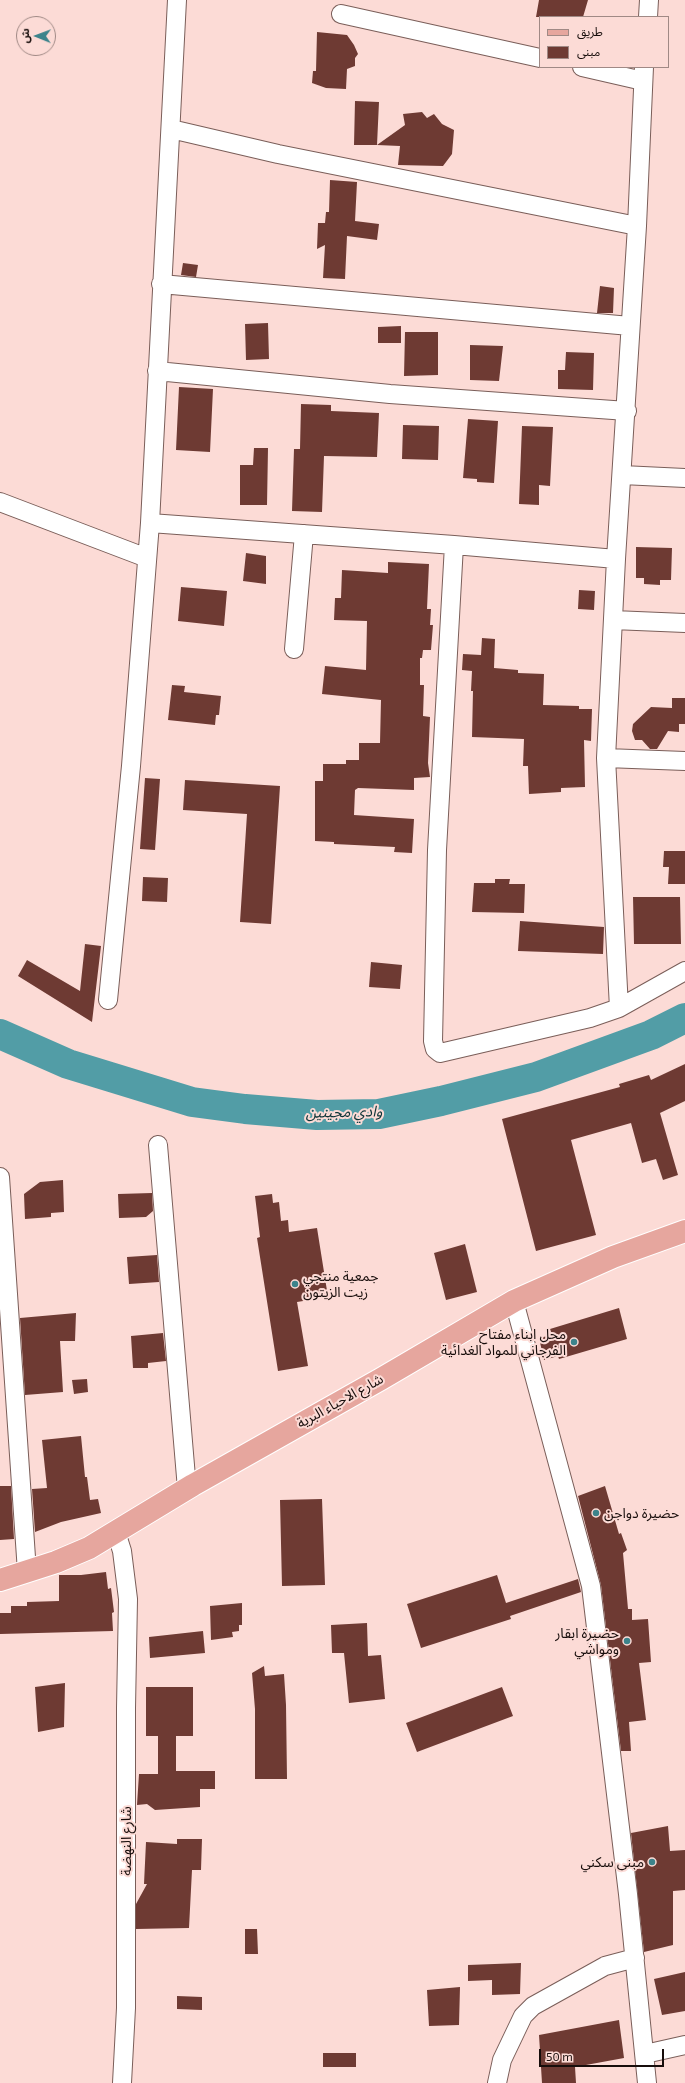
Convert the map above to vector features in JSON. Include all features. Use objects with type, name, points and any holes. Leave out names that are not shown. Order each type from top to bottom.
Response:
[{"type":"main road","name":"شارع الاحياء البرية","points":[[0,1580],[27,1572],[89,1548],[187,1489],[381,1379],[514,1301],[613,1257],[685,1232]]},
{"type":"street","points":[[108,1000],[131,766],[150,523],[161,284],[171,129],[177,0]]},
{"type":"street","points":[[648,16],[649,0]]},
{"type":"street","points":[[341,14],[539,58]]},
{"type":"street","points":[[591,68],[644,74],[637,226],[630,326],[627,411],[616,559],[606,758],[620,1008]]},
{"type":"street","points":[[171,129],[278,154],[637,226]]},
{"type":"street","points":[[161,284],[630,326]]},
{"type":"street","points":[[157,371],[390,394],[627,411]]},
{"type":"street","points":[[622,475],[685,478]]},
{"type":"street","points":[[0,502],[147,558]]},
{"type":"street","points":[[150,523],[454,545],[616,559]]},
{"type":"street","points":[[294,649],[304,534]]},
{"type":"street","points":[[454,545],[437,850],[433,1040],[435,1049],[440,1053],[590,1018],[620,1008],[685,971]]},
{"type":"street","points":[[613,620],[685,623]]},
{"type":"street","points":[[606,758],[685,761]]},
{"type":"street","points":[[158,1145],[187,1489]]},
{"type":"street","points":[[0,1177],[27,1572]]},
{"type":"street","points":[[514,1301],[591,1586],[635,1958],[647,2083]]},
{"type":"street","name":"شارع النهضة","points":[[116,1532],[122,1551],[128,1599],[126,1708],[126,2008],[122,2083]]},
{"type":"street","points":[[497,2083],[502,2060],[523,2016],[533,2006],[605,1966],[635,1958]]},
{"type":"street","points":[[645,2054],[685,2045]]},
{"type":"building","points":[[539,0],[588,0],[583,16],[536,17]]},
{"type":"building","points":[[317,32],[347,35],[354,45],[358,54],[355,58],[355,66],[347,69],[346,89],[326,88],[312,83],[313,71],[316,71]]},
{"type":"building","points":[[355,101],[379,102],[377,145],[354,145]]},
{"type":"building","points":[[422,112],[427,118],[434,114],[442,124],[454,130],[452,154],[443,166],[398,165],[400,146],[377,145],[405,125],[403,114]]},
{"type":"building","points":[[330,180],[357,182],[355,221],[379,224],[377,240],[347,236],[345,279],[323,278],[325,245],[317,249],[318,223],[325,223],[326,212],[329,212]]},
{"type":"building","points":[[183,263],[198,265],[196,277],[181,275]]},
{"type":"building","points":[[600,286],[614,288],[613,313],[597,313]]},
{"type":"building","points":[[268,323],[269,359],[246,360],[245,324]]},
{"type":"building","points":[[401,326],[401,343],[378,343],[378,327]]},
{"type":"building","points":[[405,332],[438,332],[438,375],[404,376]]},
{"type":"building","points":[[470,345],[503,346],[499,381],[470,380]]},
{"type":"building","points":[[566,352],[594,353],[593,390],[558,389],[558,370],[565,370]]},
{"type":"building","points":[[179,387],[213,389],[210,452],[176,450]]},
{"type":"building","points":[[301,404],[331,405],[331,411],[379,413],[377,457],[324,456],[322,512],[292,511],[294,449],[300,449]]},
{"type":"building","points":[[468,419],[498,421],[494,483],[477,482],[477,479],[463,478]]},
{"type":"building","points":[[403,425],[439,426],[438,460],[402,459]]},
{"type":"building","points":[[522,426],[553,427],[550,486],[539,485],[539,505],[519,504]]},
{"type":"building","points":[[254,448],[268,448],[267,505],[240,505],[240,465],[253,465]]},
{"type":"building","points":[[636,547],[672,548],[671,580],[660,580],[660,585],[644,584],[644,578],[636,578]]},
{"type":"building","points":[[246,553],[266,556],[266,584],[243,581]]},
{"type":"building","points":[[388,562],[429,564],[427,609],[431,609],[430,625],[433,625],[431,650],[423,650],[422,658],[420,658],[420,685],[424,685],[423,716],[430,717],[428,763],[430,777],[414,778],[414,790],[358,788],[355,790],[354,815],[414,819],[412,853],[394,852],[395,847],[334,844],[334,842],[315,841],[315,781],[323,781],[323,764],[346,764],[346,760],[359,760],[359,743],[380,743],[381,700],[322,694],[325,666],[366,670],[367,621],[334,620],[335,598],[341,598],[342,570],[388,573]]},
{"type":"building","points":[[181,587],[227,591],[224,626],[178,621]]},
{"type":"building","points":[[579,590],[595,591],[594,610],[578,609]]},
{"type":"building","points":[[482,638],[495,639],[494,668],[518,670],[518,673],[544,674],[543,705],[579,706],[579,709],[592,709],[591,741],[584,740],[585,787],[561,788],[561,792],[529,794],[528,766],[523,766],[524,739],[472,737],[472,671],[462,670],[463,654],[481,655]]},
{"type":"building","points":[[172,685],[185,686],[184,692],[221,696],[219,715],[216,715],[215,725],[168,720]]},
{"type":"building","points":[[672,698],[685,698],[685,724],[679,724],[679,732],[668,731],[657,749],[650,749],[642,740],[635,740],[632,731],[633,724],[651,707],[672,708]]},
{"type":"building","points":[[145,778],[160,779],[155,850],[140,849]]},
{"type":"building","points":[[185,780],[280,786],[271,924],[240,922],[247,814],[183,810]]},
{"type":"building","points":[[664,851],[685,851],[685,884],[668,884],[669,867],[663,867]]},
{"type":"building","points":[[143,877],[168,878],[167,902],[142,901]]},
{"type":"building","points":[[495,879],[510,879],[509,884],[525,884],[524,913],[472,912],[474,883],[495,883]]},
{"type":"building","points":[[633,897],[680,897],[681,944],[634,944]]},
{"type":"building","points":[[520,921],[604,927],[603,954],[518,951]]},
{"type":"building","points":[[85,944],[101,946],[92,1022],[18,976],[27,960],[80,991]]},
{"type":"building","points":[[371,962],[402,965],[400,989],[369,987]]},
{"type":"building","points":[[685,1064],[685,1101],[660,1113],[678,1175],[663,1180],[656,1159],[642,1163],[631,1123],[571,1140],[596,1235],[536,1251],[502,1119],[620,1087],[619,1084],[649,1075],[651,1080]]},
{"type":"building","points":[[63,1180],[64,1212],[51,1213],[51,1217],[25,1219],[24,1194],[40,1182]]},
{"type":"building","points":[[152,1193],[153,1211],[146,1217],[119,1218],[118,1194]]},
{"type":"building","points":[[272,1194],[273,1203],[279,1202],[281,1221],[288,1220],[289,1232],[317,1228],[328,1297],[297,1302],[308,1366],[278,1371],[257,1238],[260,1237],[255,1196]]},
{"type":"building","points":[[465,1244],[477,1292],[446,1300],[434,1253]]},
{"type":"building","points":[[157,1255],[159,1282],[129,1284],[127,1257]]},
{"type":"building","points":[[619,1308],[627,1339],[559,1359],[558,1356],[544,1360],[539,1338],[552,1335],[550,1329]]},
{"type":"building","points":[[76,1313],[75,1341],[60,1341],[63,1392],[25,1395],[20,1318]]},
{"type":"building","points":[[163,1333],[166,1361],[148,1363],[148,1368],[133,1368],[131,1336]]},
{"type":"building","points":[[87,1379],[88,1392],[74,1394],[72,1380]]},
{"type":"building","points":[[81,1436],[85,1477],[87,1477],[90,1500],[98,1499],[101,1513],[61,1522],[35,1532],[32,1489],[47,1488],[42,1440]]},
{"type":"building","points":[[0,1486],[11,1486],[14,1539],[0,1540]]},
{"type":"building","name":"حضيرة ابقار ومواشي","points":[[605,1486],[619,1534],[621,1533],[627,1550],[623,1553],[628,1609],[632,1609],[632,1620],[648,1619],[651,1662],[639,1663],[646,1720],[629,1722],[631,1751],[621,1751],[601,1585],[578,1496]]},
{"type":"building","points":[[322,1499],[325,1585],[282,1586],[280,1500]]},
{"type":"building","points":[[106,1572],[108,1589],[111,1588],[114,1612],[112,1613],[113,1631],[0,1634],[0,1613],[11,1613],[11,1606],[27,1606],[27,1602],[59,1601],[59,1575],[81,1575]]},
{"type":"building","points":[[497,1575],[506,1603],[578,1579],[581,1592],[510,1616],[511,1619],[421,1648],[407,1604]]},
{"type":"building","points":[[242,1603],[242,1625],[239,1625],[239,1631],[232,1632],[233,1637],[211,1640],[210,1606]]},
{"type":"building","points":[[367,1623],[368,1656],[381,1655],[385,1699],[349,1703],[344,1653],[332,1653],[331,1625]]},
{"type":"building","points":[[203,1631],[205,1653],[150,1658],[149,1637]]},
{"type":"building","points":[[264,1666],[265,1676],[284,1674],[287,1779],[255,1779],[255,1709],[252,1673]]},
{"type":"building","points":[[65,1683],[64,1727],[38,1732],[35,1687]]},
{"type":"building","points":[[146,1687],[193,1687],[193,1736],[176,1736],[176,1771],[215,1771],[215,1789],[200,1789],[200,1807],[155,1810],[147,1804],[137,1805],[139,1774],[158,1774],[158,1736],[146,1736]]},
{"type":"building","points":[[502,1687],[513,1716],[417,1752],[406,1723]]},
{"type":"building","points":[[668,1826],[670,1851],[685,1850],[685,1890],[673,1891],[673,1945],[644,1952],[631,1833]]},
{"type":"building","points":[[177,1839],[202,1839],[201,1870],[192,1870],[189,1928],[136,1929],[136,1904],[147,1884],[144,1884],[146,1842],[177,1844]]},
{"type":"building","points":[[245,1929],[257,1929],[258,1954],[245,1954]]},
{"type":"building","points":[[521,1963],[520,1994],[492,1995],[492,1980],[468,1981],[468,1965]]},
{"type":"building","points":[[685,1972],[685,2011],[662,2015],[654,1979]]},
{"type":"building","points":[[460,1987],[459,2025],[429,2026],[427,1990]]},
{"type":"building","points":[[177,1996],[202,1997],[202,2010],[177,2009]]},
{"type":"building","points":[[619,2020],[624,2058],[575,2067],[576,2083],[542,2083],[539,2035]]},
{"type":"building","points":[[323,2053],[356,2053],[356,2067],[323,2067]]},
{"type":"waterway","name":"وادي مجينين","points":[[0,1034],[68,1064],[192,1102],[245,1109],[317,1115],[379,1114],[441,1101],[536,1077],[651,1035],[685,1018]]},
{"type":"place","name":"جمعية منتجي زيت الزيتون","points":[[295,1284]]},
{"type":"place","name":"محل ابناء مفتاح الفرجاني للمواد الغدائية","points":[[574,1342]]},
{"type":"place","name":"حضيرة دواجن","points":[[596,1513]]},
{"type":"place","name":"حضيرة ابقار ومواشي","points":[[627,1641]]},
{"type":"place","name":"مبنى سكني","points":[[652,1862]]}]
